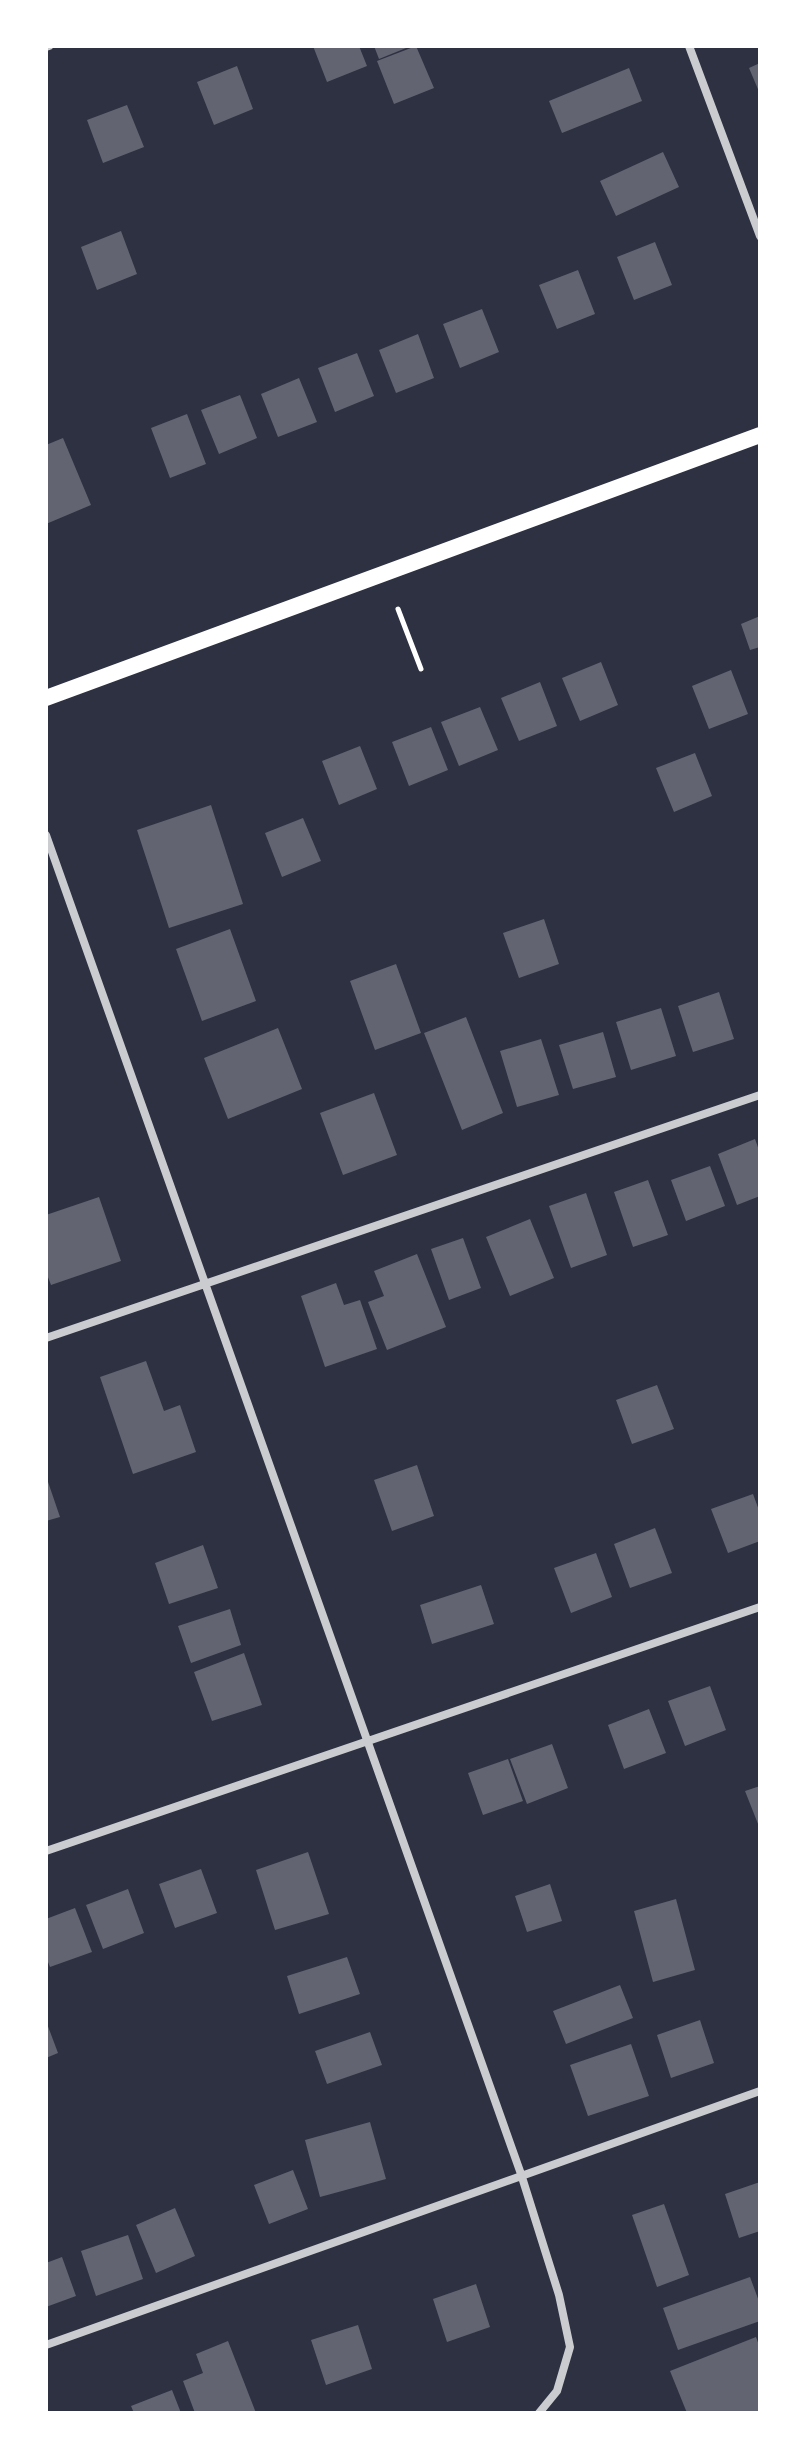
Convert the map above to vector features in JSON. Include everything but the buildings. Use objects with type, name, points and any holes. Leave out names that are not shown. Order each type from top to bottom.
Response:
[{"type":"main road","points":[[46,698],[760,435]]},
{"type":"street","points":[[689,46],[760,236]]},
{"type":"street","points":[[46,835],[521,2174],[559,2295],[570,2347],[557,2391],[539,2413]]},
{"type":"street","points":[[46,1338],[760,1095]]},
{"type":"street","points":[[46,1851],[760,1607]]},
{"type":"street","points":[[46,2345],[760,2091]]},
{"type":"path","points":[[398,609],[421,669]]}]
